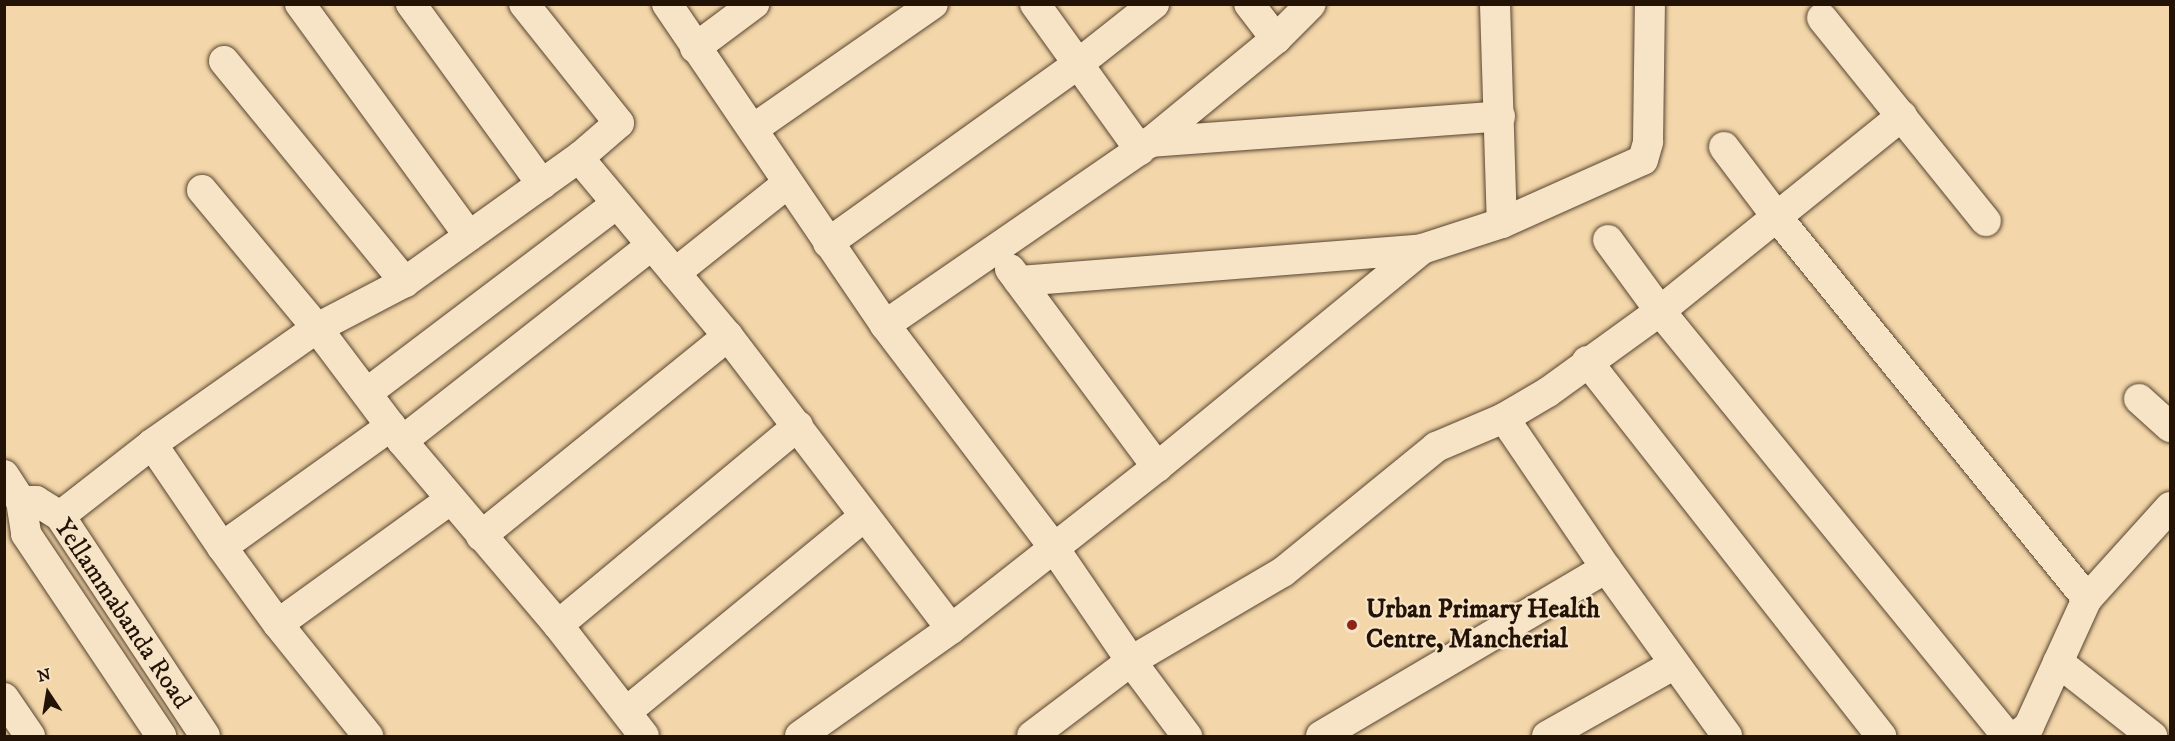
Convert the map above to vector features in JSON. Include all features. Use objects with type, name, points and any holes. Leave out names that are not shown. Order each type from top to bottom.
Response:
[{"type":"street","points":[[300,4],[469,236]]},
{"type":"street","points":[[411,4],[542,184]]},
{"type":"street","points":[[60,516],[152,444],[317,328],[405,282],[581,156],[620,123],[524,4]]},
{"type":"street","points":[[667,4],[885,325],[1054,548],[1131,661],[1187,736]]},
{"type":"street","points":[[695,48],[754,4]]},
{"type":"street","points":[[753,129],[933,4]]},
{"type":"street","points":[[1035,4],[1078,64],[1145,146]]},
{"type":"street","points":[[828,243],[1078,64],[1154,4]]},
{"type":"street","points":[[1249,4],[1276,39]]},
{"type":"street","points":[[885,325],[1145,146],[1276,39],[1311,4]]},
{"type":"street","points":[[1495,4],[1502,223]]},
{"type":"street","points":[[1019,281],[1422,249],[1502,223],[1643,160],[1648,142],[1650,4]]},
{"type":"street","points":[[1822,18],[1986,220]]},
{"type":"street","points":[[224,61],[405,282]]},
{"type":"street","points":[[1032,736],[1131,661],[1283,572],[1436,447],[1504,418],[1548,392],[1587,361],[1660,311],[1902,116]]},
{"type":"street","points":[[1145,146],[1500,117]]},
{"type":"street","points":[[1724,147],[1777,217],[2087,599]]},
{"type":"street","points":[[581,156],[584,164],[728,336],[951,629]]},
{"type":"street","points":[[675,273],[788,183]]},
{"type":"street","points":[[202,190],[317,328],[368,392],[396,433],[558,625],[644,736]]},
{"type":"street","points":[[368,392],[617,204]]},
{"type":"street","points":[[1608,240],[1660,311],[2007,736]]},
{"type":"street","points":[[222,548],[396,433],[651,246]]},
{"type":"street","points":[[996,249],[1157,467]]},
{"type":"street","points":[[800,736],[951,629],[1157,467],[1422,249]]},
{"type":"street","points":[[482,536],[728,336]]},
{"type":"street","points":[[1587,361],[1881,736]]},
{"type":"street","points":[[2139,399],[2170,427]]},
{"type":"street","points":[[1504,418],[1673,665],[1727,736]]},
{"type":"street","points":[[558,625],[798,426]]},
{"type":"street","points":[[152,444],[222,548],[278,624],[368,736]]},
{"type":"street","name":"Yellammabanda Road","points":[[9,483],[60,516],[205,736]]},
{"type":"street","name":"Yellammabanda Road","points":[[9,483],[26,534],[161,736]]},
{"type":"street","points":[[278,624],[451,499]]},
{"type":"street","points":[[2017,736],[2029,726],[2087,599],[2170,507]]},
{"type":"street","points":[[626,712],[865,516]]},
{"type":"street","points":[[1321,736],[1606,568]]},
{"type":"street","points":[[2058,662],[2152,736]]},
{"type":"street","points":[[1547,736],[1673,665]]},
{"type":"street","points":[[4,698],[30,736]]},
{"type":"place","name":"Urban Primary Health Centre, Mancherial","points":[[1352,625]]}]
